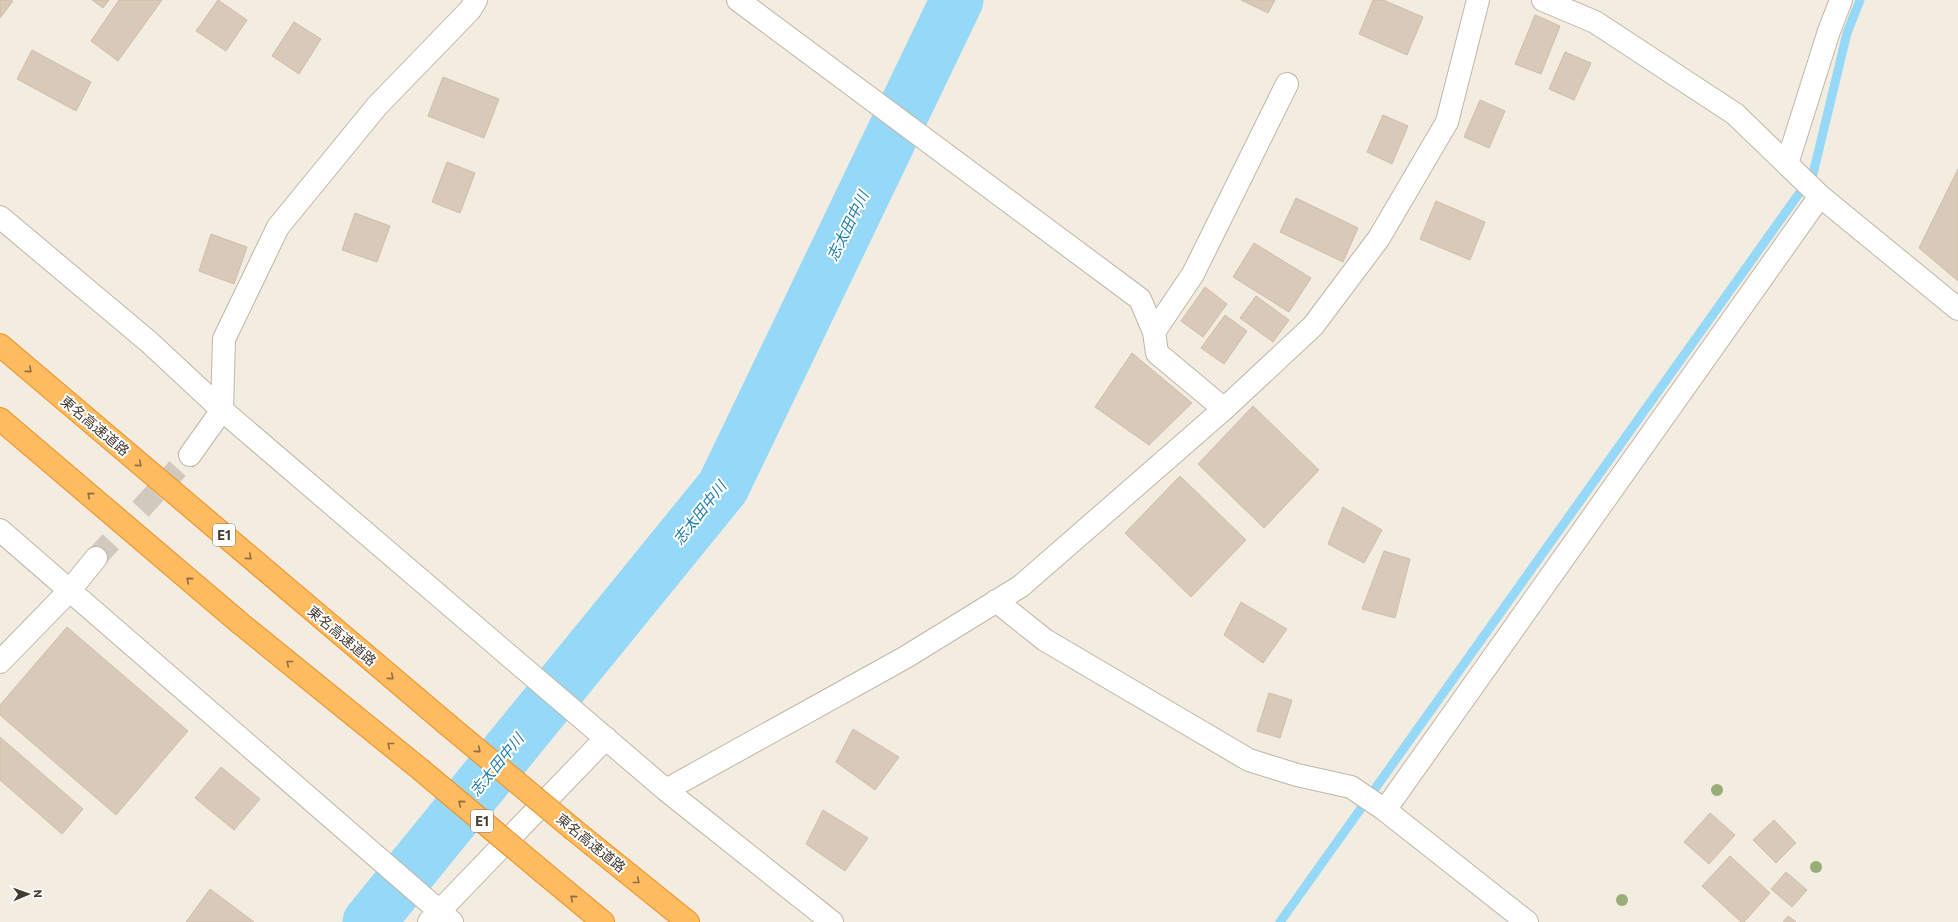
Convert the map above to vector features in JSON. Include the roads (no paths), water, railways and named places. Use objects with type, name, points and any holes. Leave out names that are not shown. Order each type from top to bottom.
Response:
[{"type":"highway","name":"東名高速道路","points":[[0,345],[448,726],[688,922]]},
{"type":"highway","name":"E1","points":[[0,419],[241,624],[420,769],[603,922]]},
{"type":"street","points":[[190,455],[222,410],[224,339],[278,227],[377,106],[470,10],[476,0]]},
{"type":"street","points":[[738,0],[1140,299],[1154,332],[1157,353],[1224,409]]},
{"type":"street","points":[[666,790],[906,657],[1021,586],[1224,409],[1313,326],[1379,238],[1447,122],[1478,0]]},
{"type":"street","points":[[1543,0],[1596,22],[1735,114],[1820,196],[1958,309]]},
{"type":"street","points":[[1787,164],[1829,32],[1841,0]]},
{"type":"street","points":[[1154,332],[1193,274],[1287,84]]},
{"type":"street","points":[[1385,810],[1820,196]]},
{"type":"street","points":[[0,217],[148,342],[222,410],[666,790],[832,922]]},
{"type":"street","points":[[0,530],[70,590],[440,919],[606,738]]},
{"type":"street","points":[[0,662],[70,590],[96,558]]},
{"type":"street","points":[[996,601],[1045,640],[1249,760],[1297,775],[1351,787],[1385,810],[1527,922]]},
{"type":"waterway","name":"志太田中川","points":[[369,922],[723,487],[957,0]]},
{"type":"waterway","points":[[1280,922],[1813,174],[1847,33],[1860,0]]},
{"type":"tunnel","points":[[96,558],[190,455]]}]
